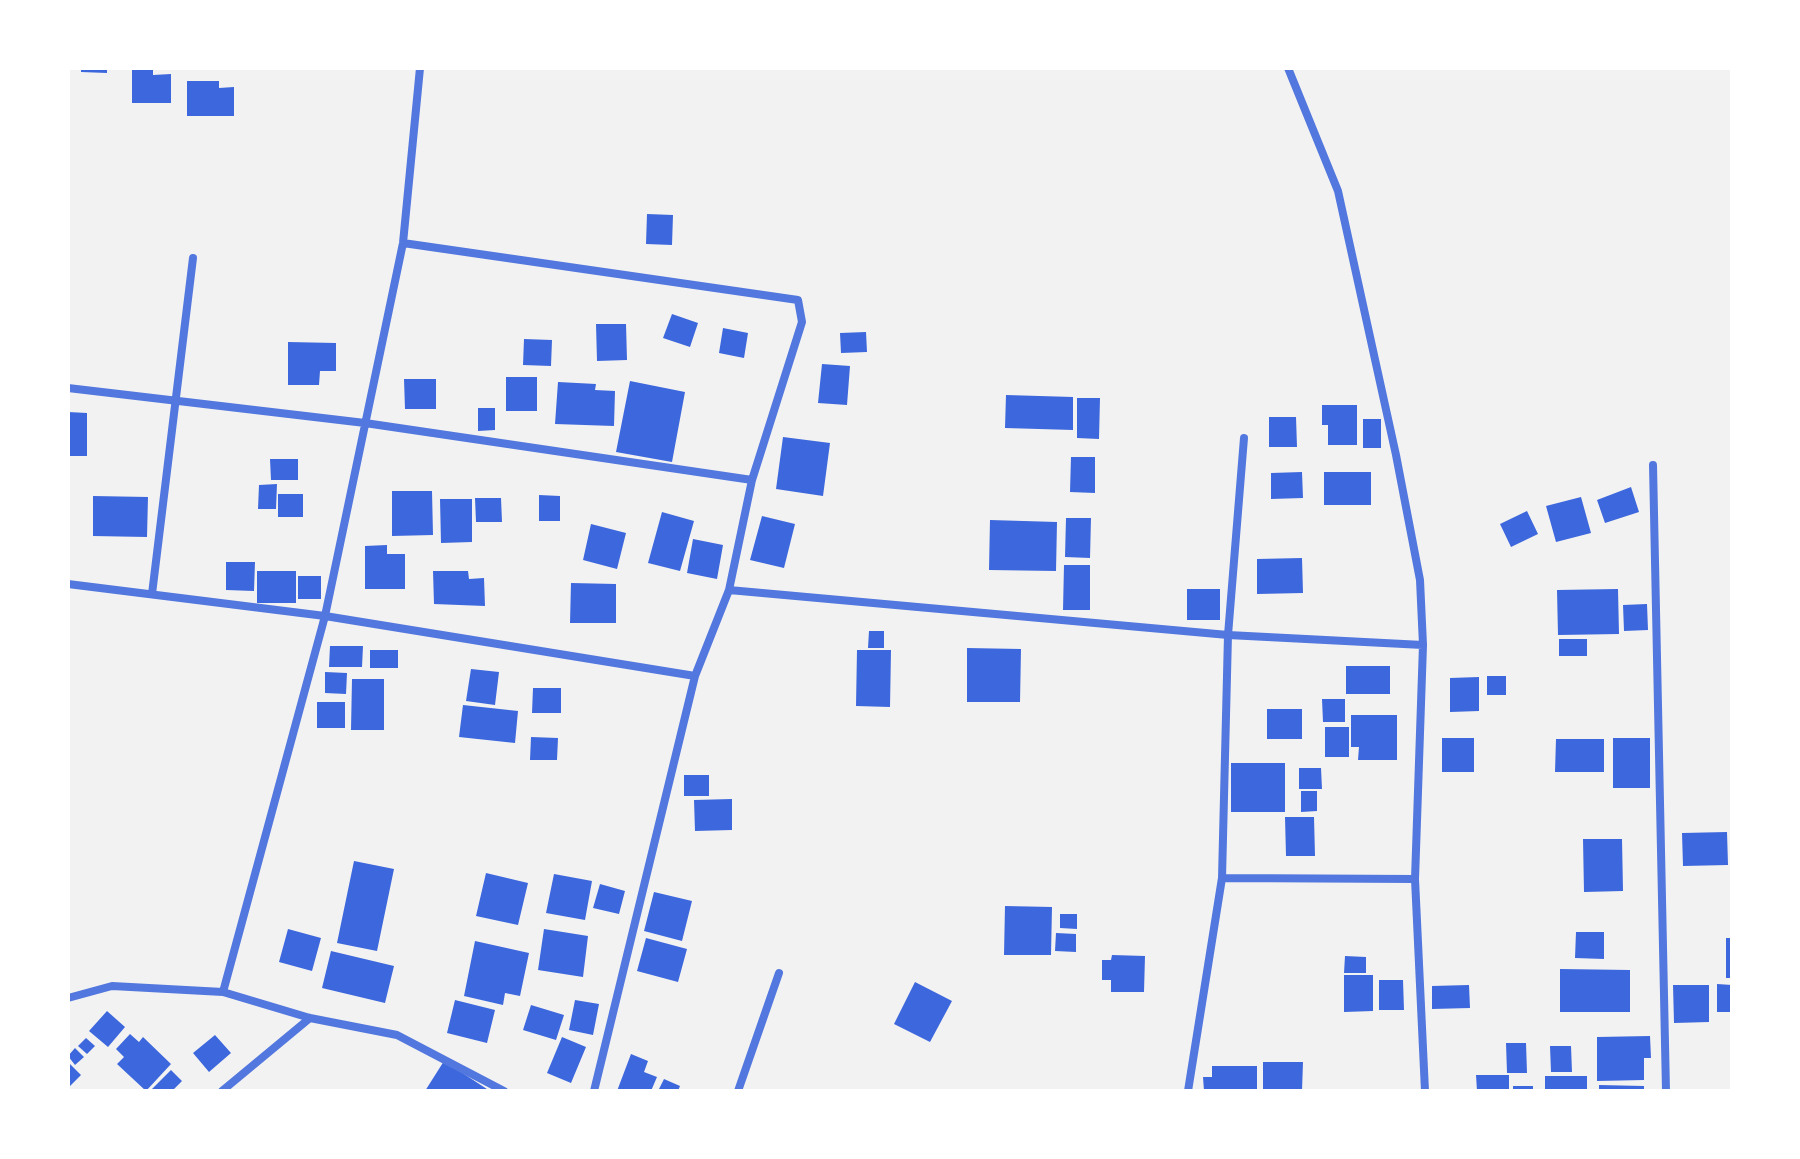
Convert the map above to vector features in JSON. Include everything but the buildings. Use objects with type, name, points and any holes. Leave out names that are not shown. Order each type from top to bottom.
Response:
[{"type":"street","points":[[223,992],[325,616],[403,243],[420,68]]},
{"type":"street","points":[[1288,68],[1338,191],[1420,580],[1423,645],[1415,879],[1425,1091]]},
{"type":"street","points":[[403,243],[798,300],[802,322],[752,480],[729,590],[695,676],[594,1091]]},
{"type":"street","points":[[152,594],[193,258]]},
{"type":"street","points":[[68,388],[365,423],[752,480]]},
{"type":"street","points":[[1188,1091],[1222,878],[1228,635],[1244,438]]},
{"type":"street","points":[[1653,465],[1666,1091]]},
{"type":"street","points":[[68,584],[325,616],[695,676]]},
{"type":"street","points":[[729,590],[1228,635],[1423,645]]},
{"type":"street","points":[[1222,878],[1415,879]]},
{"type":"street","points":[[738,1091],[779,973]]},
{"type":"street","points":[[68,998],[112,986],[223,992],[310,1018],[397,1035],[504,1091]]},
{"type":"street","points":[[222,1091],[310,1018]]}]
